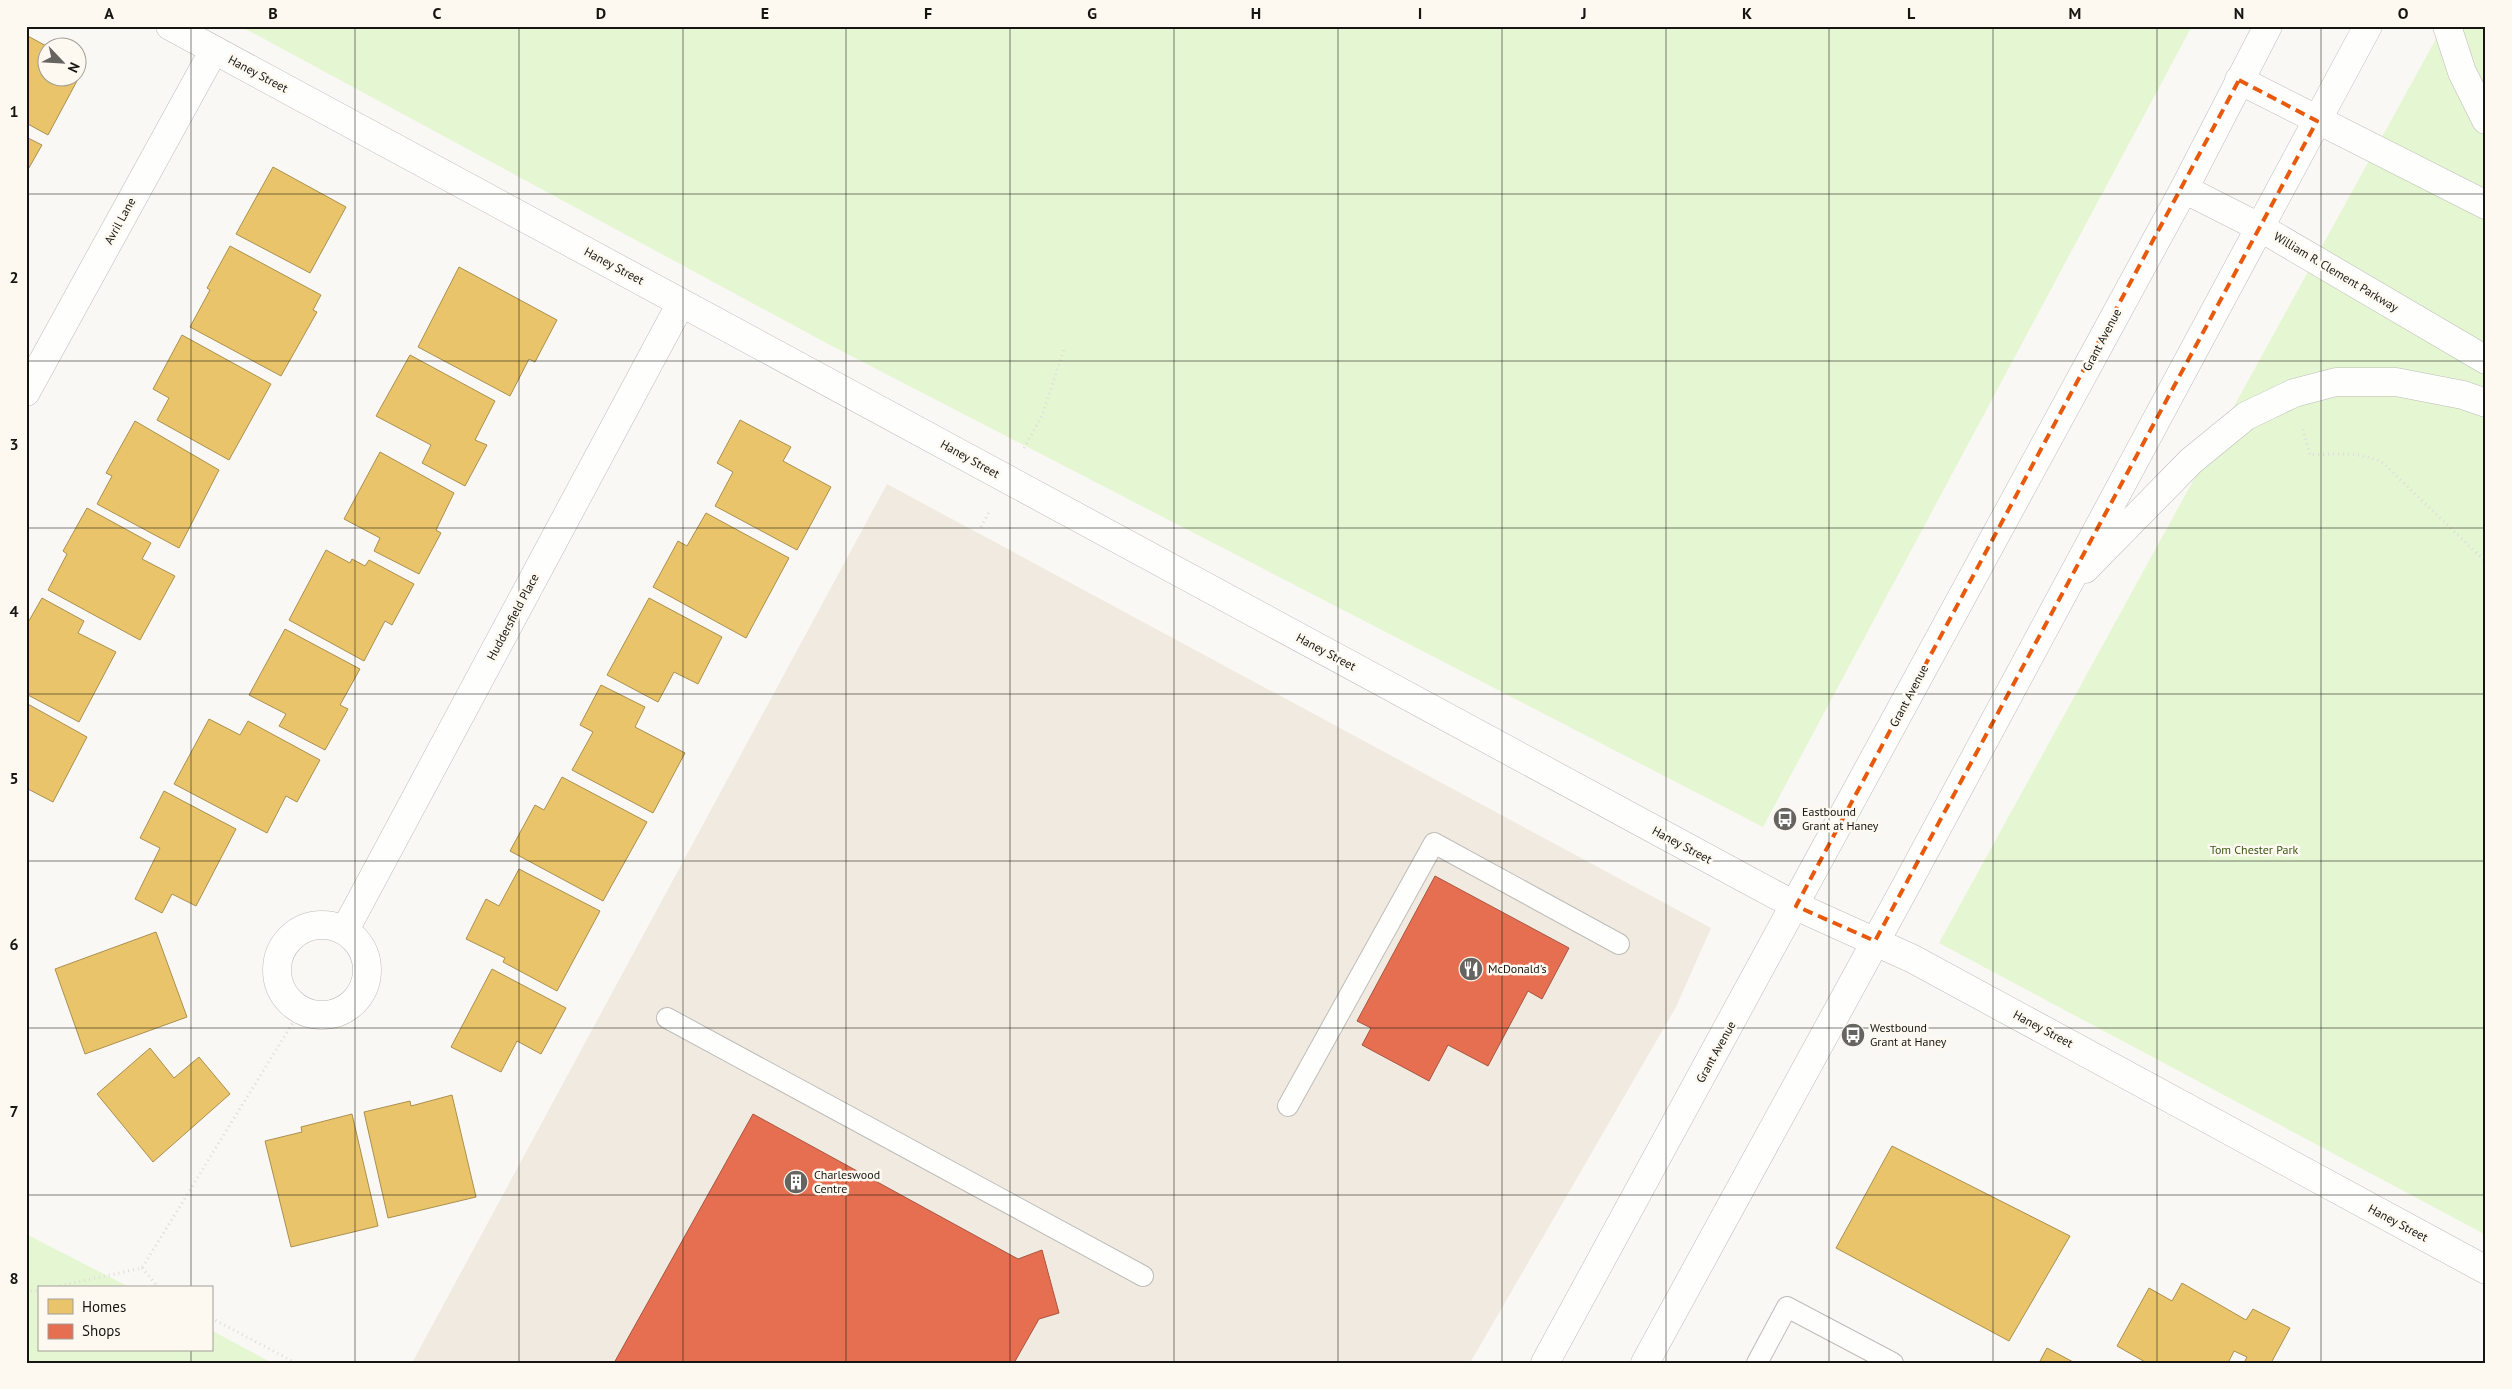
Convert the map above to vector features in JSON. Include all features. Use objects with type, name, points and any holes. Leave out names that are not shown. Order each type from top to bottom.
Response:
[{"type":"main road","name":"Haney Street","points":[[170,26],[1796,906],[1913,959],[2486,1270]]},
{"type":"main road","name":"Grant Avenue","points":[[1546,1363],[2184,189],[2268,26]]},
{"type":"main road","points":[[1645,1363],[2261,228],[2368,26]]},
{"type":"main road","points":[[2447,26],[2462,72],[2486,120]]},
{"type":"main road","name":"Avril Lane","points":[[26,392],[214,50]]},
{"type":"main road","points":[[2239,80],[2316,121],[2385,153],[2486,205]]},
{"type":"main road","name":"William R. Clement Parkway","points":[[2184,189],[2261,228],[2486,360]]},
{"type":"main road","name":"Huddersfield Place","points":[[344,930],[681,303]]},
{"type":"main road","points":[[2062,593],[2191,461],[2246,416],[2294,394],[2336,382],[2396,382],[2463,395],[2486,403]]},
{"type":"main road","points":[[313,925],[330,925],[344,930],[357,940],[365,954],[367,976],[363,991],[353,1003],[339,1012],[324,1016],[300,1011],[288,1001],[279,988],[276,969],[280,953],[288,940],[300,930],[313,925]]},
{"type":"lane","points":[[1288,1106],[1434,843],[1619,944]]},
{"type":"lane","points":[[667,1018],[1143,1276]]},
{"type":"lane","points":[[1757,1363],[1786,1307],[1892,1363]]},
{"type":"path","points":[[981,527],[1042,416],[1064,349]]},
{"type":"path","points":[[2294,394],[2310,454],[2370,456],[2383,463],[2486,562]]},
{"type":"path","points":[[59,1286],[142,1268],[300,1011]]},
{"type":"path","points":[[142,1268],[157,1286]]},
{"type":"path","points":[[212,1319],[296,1363]]},
{"type":"highlighted area","points":[[2239,80],[2317,121],[1875,941],[1796,906]]},
{"type":"shaded area","points":[[887,484],[1711,928],[1676,1007],[1470,1363],[412,1363]]},
{"type":"green space","points":[[240,26],[2192,26],[1763,827],[828,344]]},
{"type":"green space","name":"Tom Chester Park","points":[[2443,26],[2486,26],[2486,1235],[1939,943]]},
{"type":"green space","points":[[26,1234],[127,1286],[38,1286],[38,1352],[212,1352],[212,1331],[272,1363],[26,1363]]},
{"type":"building: Homes","points":[[26,35],[38,42],[38,88],[73,88],[48,135],[26,123]]},
{"type":"building: Homes","points":[[26,137],[42,145],[26,173]]},
{"type":"building: Homes","points":[[273,167],[346,207],[310,273],[236,234]]},
{"type":"building: Homes","points":[[230,246],[321,295],[313,310],[317,312],[281,376],[190,327],[210,290],[207,288]]},
{"type":"building: Homes","points":[[459,267],[557,320],[535,362],[529,359],[510,396],[418,347]]},
{"type":"building: Homes","points":[[182,335],[271,384],[229,460],[157,420],[169,398],[153,389]]},
{"type":"building: Homes","points":[[410,355],[495,401],[475,440],[487,445],[465,486],[422,463],[431,445],[376,416]]},
{"type":"building: Homes","points":[[740,420],[791,447],[783,461],[831,487],[797,550],[715,506],[733,472],[717,463]]},
{"type":"building: Homes","points":[[135,421],[219,470],[179,548],[97,504],[112,476],[106,473]]},
{"type":"building: Homes","points":[[380,452],[454,493],[436,530],[441,533],[419,574],[374,551],[380,538],[344,519]]},
{"type":"building: Homes","points":[[87,508],[151,543],[142,559],[175,576],[140,640],[48,590],[67,554],[63,551]]},
{"type":"building: Homes","points":[[706,513],[789,558],[746,638],[653,587],[678,541],[687,546]]},
{"type":"building: Homes","points":[[326,550],[350,563],[352,559],[365,566],[369,560],[414,584],[392,625],[385,621],[364,661],[289,620]]},
{"type":"building: Homes","points":[[42,598],[84,621],[78,633],[116,652],[79,722],[26,694],[26,626]]},
{"type":"building: Homes","points":[[649,598],[722,637],[698,684],[674,672],[658,702],[607,675]]},
{"type":"building: Homes","points":[[285,629],[360,669],[340,705],[348,709],[325,750],[279,726],[286,714],[249,695]]},
{"type":"building: Homes","points":[[601,685],[645,707],[635,727],[685,753],[653,813],[572,770],[593,732],[580,725]]},
{"type":"building: Homes","points":[[26,703],[87,737],[53,802],[26,788]]},
{"type":"building: Homes","points":[[209,719],[240,735],[248,721],[320,760],[297,802],[286,796],[267,833],[174,784]]},
{"type":"building: Homes","points":[[562,777],[647,822],[603,901],[510,851],[535,805],[544,810]]},
{"type":"building: Homes","points":[[164,791],[236,829],[196,906],[172,894],[162,913],[135,899],[160,848],[140,838]]},
{"type":"building: Homes","points":[[519,869],[600,911],[557,991],[503,962],[505,958],[466,939],[486,899],[499,906]]},
{"type":"building: Homes","points":[[156,932],[187,1017],[85,1054],[55,969]]},
{"type":"building: Homes","points":[[492,969],[566,1008],[541,1054],[517,1041],[501,1072],[451,1047]]},
{"type":"building: Homes","points":[[150,1048],[174,1078],[199,1057],[230,1094],[153,1162],[97,1094]]},
{"type":"building: Homes","points":[[452,1095],[476,1197],[388,1218],[364,1112],[410,1101],[411,1106]]},
{"type":"building: Homes","points":[[352,1114],[378,1226],[291,1247],[265,1141],[302,1132],[301,1127]]},
{"type":"building: Homes","points":[[1892,1146],[2070,1236],[2009,1341],[1836,1248]]},
{"type":"building: Homes","points":[[2182,1283],[2246,1320],[2253,1309],[2290,1328],[2271,1363],[2244,1363],[2247,1357],[2234,1351],[2228,1363],[2147,1363],[2117,1346],[2149,1288],[2172,1301]]},
{"type":"building: Homes","points":[[2047,1348],[2075,1363],[2039,1363]]},
{"type":"building: Shops","name":"McDonald's","points":[[1435,876],[1569,948],[1542,999],[1528,991],[1488,1066],[1448,1045],[1429,1081],[1362,1045],[1371,1028],[1357,1021]]},
{"type":"building: Shops","name":"Charleswood Centre","points":[[753,1114],[1018,1259],[1042,1250],[1059,1313],[1039,1319],[1014,1363],[614,1363]]},
{"type":"place","name":"Eastbound Grant at Haney","points":[[1785,819]]},
{"type":"place","name":"McDonald's","points":[[1471,969]]},
{"type":"place","name":"Westbound Grant at Haney","points":[[1853,1035]]},
{"type":"place","name":"Charleswood Centre","points":[[796,1182]]}]
